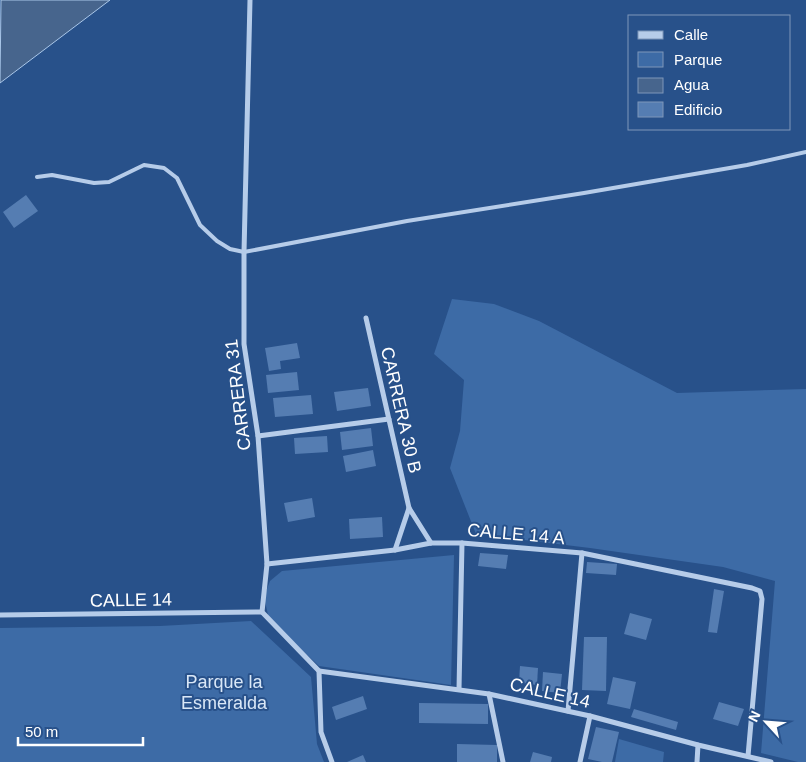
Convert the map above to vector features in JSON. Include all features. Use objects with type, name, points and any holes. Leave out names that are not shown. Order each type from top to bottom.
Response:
[{"type":"street","name":"CARRERA 31","points":[[250,0],[244,252],[244,344],[258,436],[267,564],[262,612]]},
{"type":"street","name":"CARRERA 30 B","points":[[366,318],[408,508],[431,543]]},
{"type":"street","points":[[258,436],[389,419]]},
{"type":"street","name":"CARRERA 30 B","points":[[395,550],[408,508]]},
{"type":"street","name":"CALLE 14 A","points":[[267,564],[395,550],[431,543],[462,543],[582,553],[760,591],[762,600],[748,756]]},
{"type":"street","points":[[459,689],[462,543]]},
{"type":"street","points":[[568,711],[582,553]]},
{"type":"street","points":[[262,612],[319,671],[321,732],[332,762]]},
{"type":"street","name":"CALLE 14","points":[[0,615],[262,612]]},
{"type":"street","name":"CALLE 14","points":[[319,671],[489,694],[590,716],[771,762]]},
{"type":"street","points":[[489,694],[503,762]]},
{"type":"street","points":[[580,762],[590,716]]},
{"type":"street","points":[[697,762],[698,744]]},
{"type":"lane","points":[[38,177],[52,175],[94,183],[109,182],[144,165],[164,168],[177,178],[200,225],[217,241],[230,249],[244,252],[407,221],[584,194],[806,152]]},
{"type":"green space","points":[[452,299],[494,304],[539,321],[677,393],[806,389],[806,762],[798,762],[761,753],[775,581],[723,567],[476,534],[450,468],[460,431],[464,380],[434,354]]},
{"type":"green space","points":[[454,555],[451,685],[319,666],[269,619],[264,597],[270,581],[282,571]]},
{"type":"green space","name":"Parque la Esmeralda","points":[[251,621],[311,677],[317,744],[324,762],[0,762],[0,628],[160,626]]},
{"type":"green space","points":[[619,739],[664,752],[663,762],[615,762]]},
{"type":"water","points":[[1,0],[110,0],[0,83]]},
{"type":"building","points":[[26,195],[38,211],[14,228],[3,212]]},
{"type":"building","points":[[297,343],[300,358],[280,361],[281,369],[269,371],[265,348]]},
{"type":"building","points":[[297,372],[299,390],[268,393],[266,375]]},
{"type":"building","points":[[368,388],[371,406],[337,411],[334,392]]},
{"type":"building","points":[[311,395],[313,414],[275,417],[273,398]]},
{"type":"building","points":[[371,428],[373,446],[342,450],[340,432]]},
{"type":"building","points":[[327,436],[328,452],[295,454],[294,438]]},
{"type":"building","points":[[373,450],[376,466],[346,472],[343,456]]},
{"type":"building","points":[[312,498],[315,517],[288,522],[284,503]]},
{"type":"building","points":[[382,517],[383,537],[350,539],[349,519]]},
{"type":"building","points":[[480,553],[508,555],[506,569],[478,566]]},
{"type":"building","points":[[587,562],[617,564],[616,575],[586,573]]},
{"type":"building","points":[[714,589],[724,591],[717,633],[708,632]]},
{"type":"building","points":[[630,613],[652,619],[646,640],[624,634]]},
{"type":"building","points":[[584,637],[607,637],[606,691],[582,690]]},
{"type":"building","points":[[520,666],[538,668],[537,685],[519,683]]},
{"type":"building","points":[[543,672],[562,674],[560,693],[542,691]]},
{"type":"building","points":[[613,677],[636,682],[630,709],[607,704]]},
{"type":"building","points":[[363,696],[367,709],[336,720],[332,707]]},
{"type":"building","points":[[719,702],[744,709],[738,726],[713,719]]},
{"type":"building","points":[[419,703],[488,704],[488,724],[419,723]]},
{"type":"building","points":[[634,709],[678,722],[676,730],[631,717]]},
{"type":"building","points":[[596,727],[619,732],[612,762],[588,759]]},
{"type":"building","points":[[457,744],[497,745],[497,762],[457,762]]},
{"type":"building","points":[[533,752],[552,757],[551,762],[530,762]]},
{"type":"building","points":[[363,755],[366,762],[347,762]]}]
